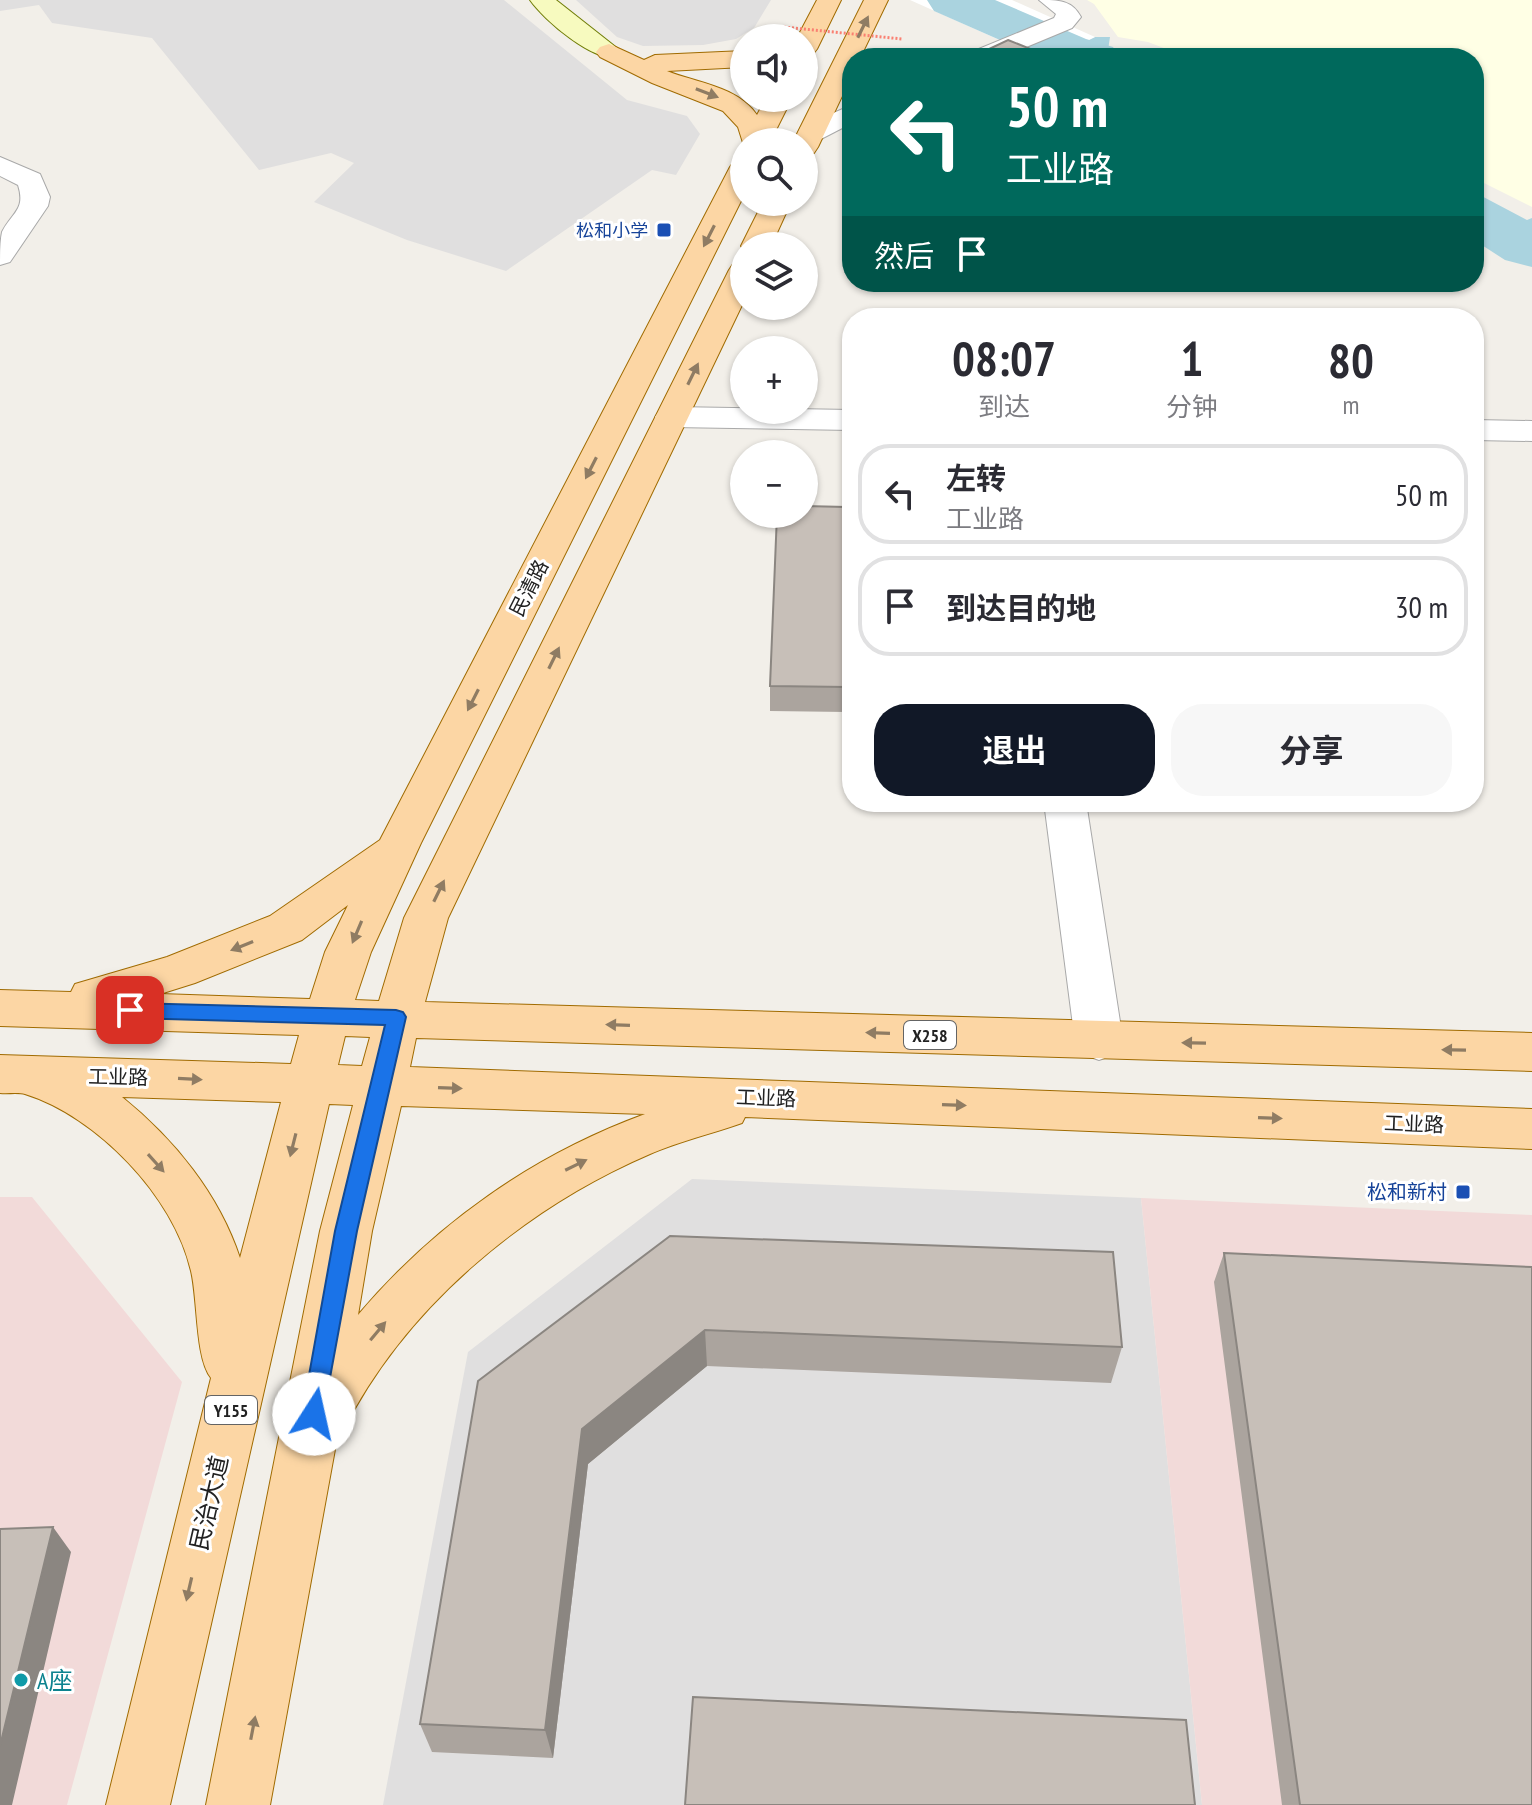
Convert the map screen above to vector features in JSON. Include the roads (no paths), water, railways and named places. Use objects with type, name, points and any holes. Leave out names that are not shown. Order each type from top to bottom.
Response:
[{"type":"main road","points":[[811,24],[829,0]]},
{"type":"main road","points":[[853,48],[876,0]]},
{"type":"main road","points":[[609,52],[658,63],[730,60]]},
{"type":"main road","points":[[609,52],[657,76],[707,92],[731,104],[746,118],[750,128]]},
{"type":"main road","points":[[814,128],[842,70]]},
{"type":"main road","name":"民清路","points":[[327,1016],[358,927],[730,195]]},
{"type":"main road","points":[[238,1805],[346,1231],[396,1017],[426,918],[730,299]]},
{"type":"main road","points":[[50,1009],[179,971],[286,928],[374,867],[400,843]]},
{"type":"main road","name":"X258","points":[[0,1008],[1532,1052]]},
{"type":"main road","name":"民治大道","points":[[138,1805],[327,1016]]},
{"type":"main road","points":[[12,1074],[87,1098],[133,1137],[173,1182],[208,1238],[226,1307],[229,1417]]},
{"type":"main road","name":"工业路","points":[[12,1074],[792,1099],[1532,1129]]},
{"type":"main road","points":[[308,1444],[333,1393],[374,1334],[435,1267],[508,1206],[561,1172],[685,1119],[738,1106],[792,1099]]},
{"type":"street","points":[[542,0],[586,38],[609,52]]},
{"type":"street","points":[[1001,48],[1063,23],[1069,17],[1066,10],[1051,0]]},
{"type":"street","points":[[818,134],[842,119]]},
{"type":"street","points":[[0,165],[30,180],[36,197],[34,206],[0,256]]},
{"type":"street","points":[[672,417],[842,420]]},
{"type":"street","points":[[1484,430],[1532,431]]},
{"type":"street","points":[[1066,812],[1099,1041]]},
{"type":"water","points":[[1095,37],[1110,37],[1108,48],[1072,48]]},
{"type":"water","points":[[1484,197],[1527,220],[1532,218],[1532,267],[1505,260],[1484,246]]},
{"type":"waterway","points":[[952,0],[1062,48]]},
{"type":"place","name":"松和小学","points":[[664,230]]},
{"type":"place","name":"松和新村","points":[[1463,1192]]},
{"type":"place","name":"A座","points":[[21,1680]]}]
